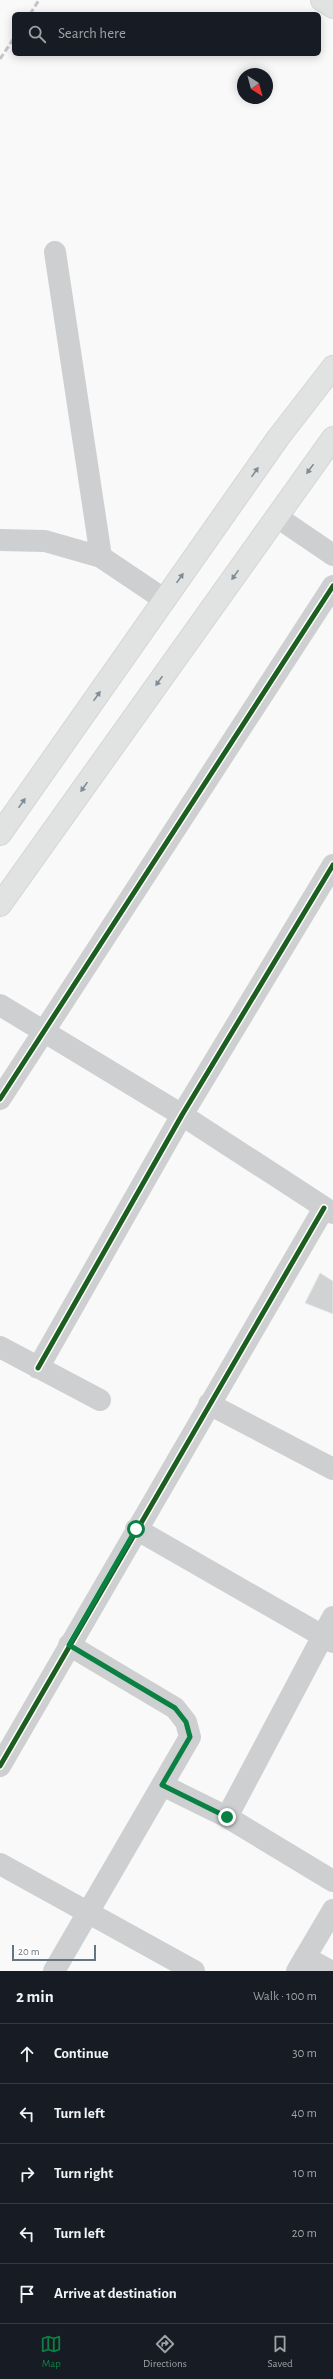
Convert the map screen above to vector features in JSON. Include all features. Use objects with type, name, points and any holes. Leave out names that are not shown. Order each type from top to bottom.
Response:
[{"type":"main road","points":[[322,0],[333,7]]},
{"type":"main road","points":[[0,834],[278,438],[333,366]]},
{"type":"main road","points":[[0,905],[333,438]]},
{"type":"street","points":[[55,252],[101,557]]},
{"type":"street","points":[[276,517],[333,555]]},
{"type":"street","points":[[0,540],[45,541],[101,557],[165,600]]},
{"type":"street","points":[[0,1099],[333,586]]},
{"type":"street","points":[[38,1368],[182,1115],[333,865]]},
{"type":"street","points":[[0,1005],[45,1030],[182,1115],[329,1211],[209,1404],[0,1766]]},
{"type":"street","points":[[0,1347],[100,1400]]},
{"type":"street","points":[[209,1404],[333,1469]]},
{"type":"street","points":[[136,1529],[328,1639]]},
{"type":"street","points":[[227,1817],[328,1639],[333,1617]]},
{"type":"street","points":[[54,1971],[190,1737],[186,1722],[175,1708],[69,1645]]},
{"type":"street","points":[[162,1785],[227,1817],[333,1881]]},
{"type":"street","points":[[0,1864],[194,1971]]},
{"type":"street","points":[[330,1971],[301,1964],[333,1910]]},
{"type":"building","points":[[320,1273],[333,1281],[333,1314],[305,1303]]},
{"type":"railway","points":[[31,12],[39,0]]},
{"type":"railway","points":[[0,59],[12,41]]},
{"type":"cycle path","points":[[0,1099],[333,586]]},
{"type":"cycle path","points":[[38,1368],[182,1115],[333,865]]},
{"type":"cycle path","points":[[0,1766],[324,1208]]},
{"type":"route","points":[[136,1529],[69,1645],[175,1708],[186,1722],[190,1737],[162,1785],[227,1817]]}]
